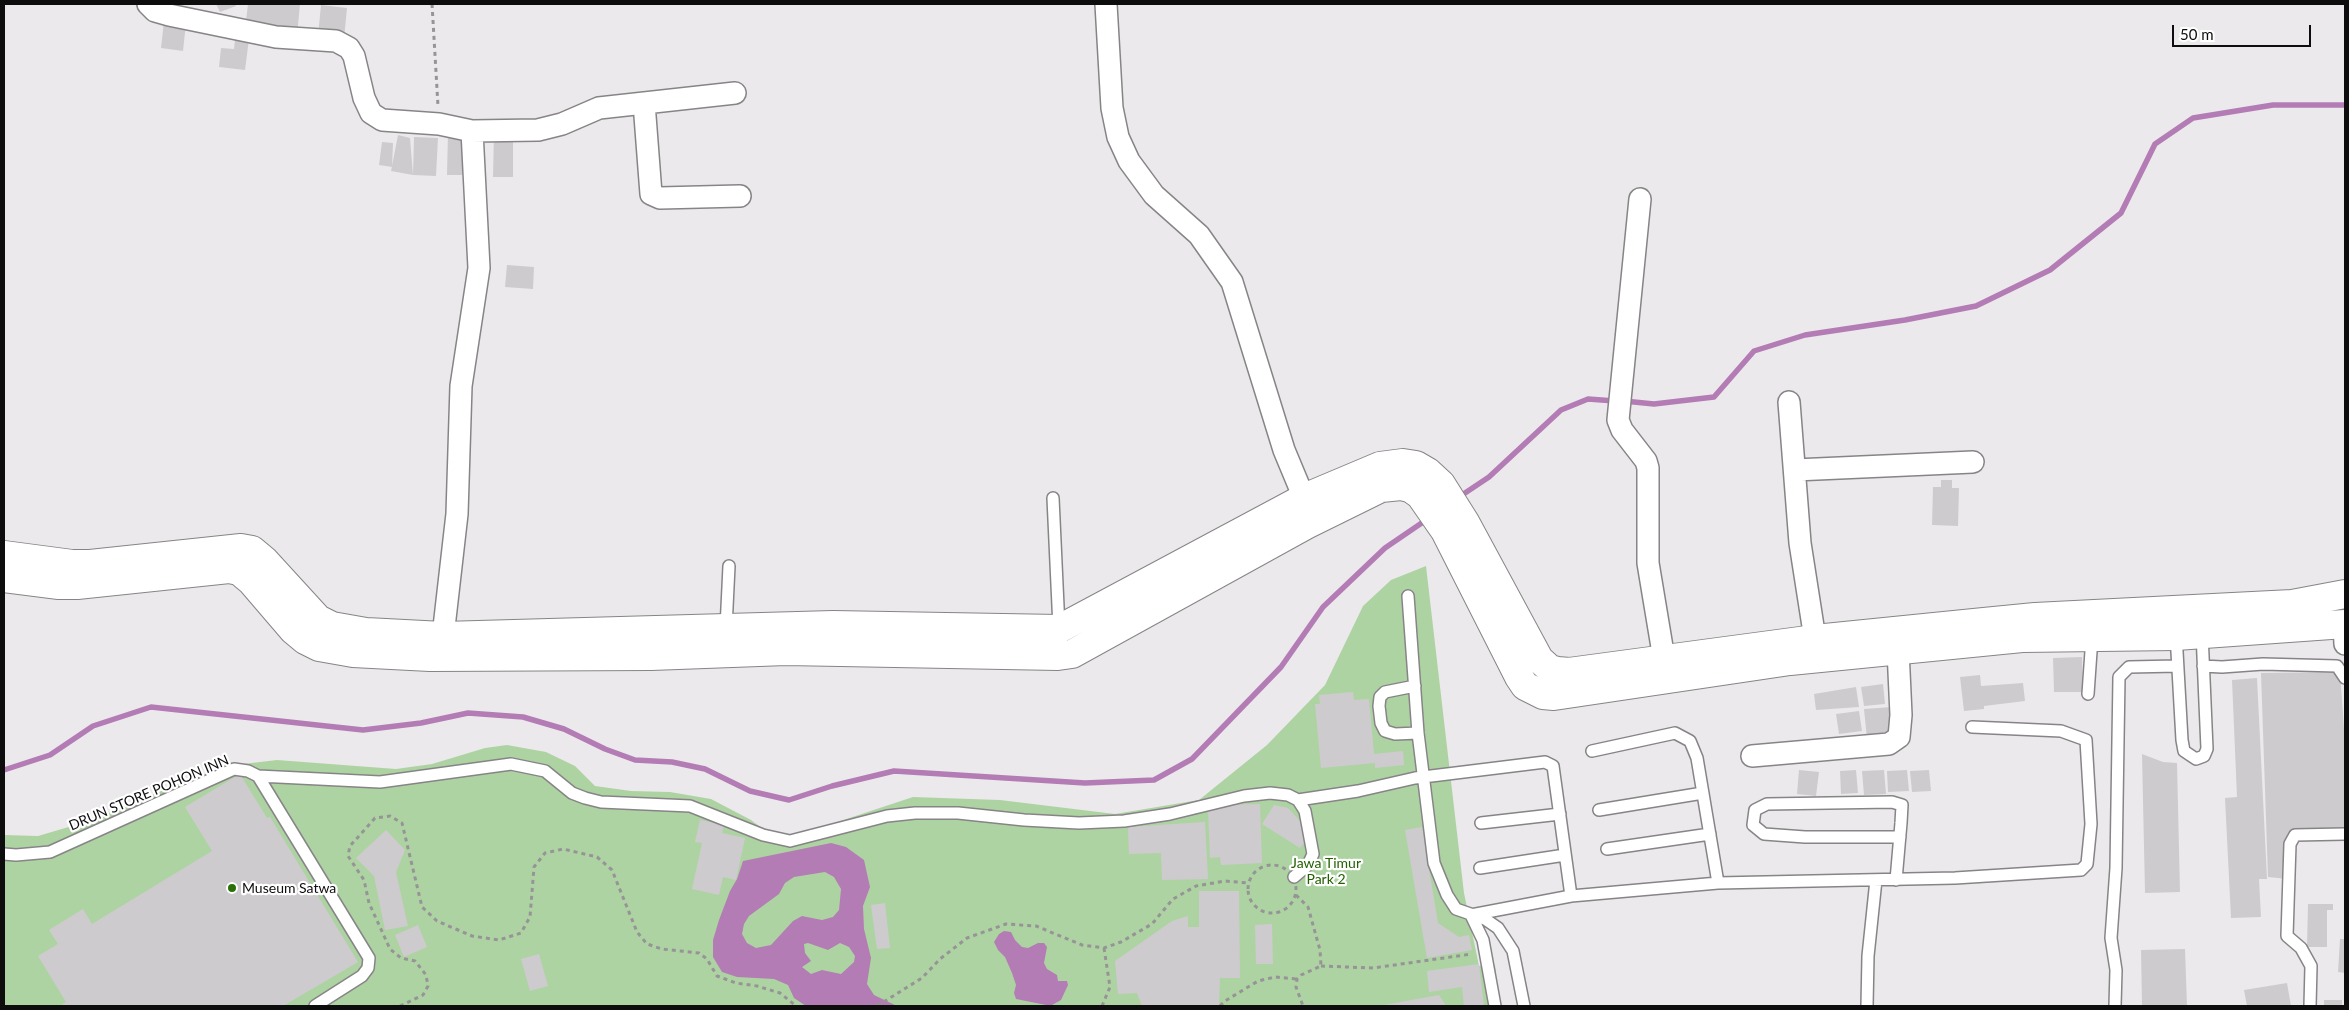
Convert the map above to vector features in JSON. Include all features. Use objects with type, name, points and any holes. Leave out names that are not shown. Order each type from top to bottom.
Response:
[{"type":"street","points":[[148,4],[155,11],[169,15],[276,37],[336,41],[343,44],[349,48],[354,56],[364,98],[371,113],[382,120],[439,124],[472,131],[538,130],[562,124],[599,108],[735,93]]},
{"type":"street","points":[[1106,4],[1112,108],[1118,137],[1128,161],[1154,195],[1199,235],[1232,282],[1284,450],[1304,498]]},
{"type":"street","points":[[644,102],[651,194],[660,198],[740,196]]},
{"type":"street","points":[[443,636],[457,514],[461,386],[479,268],[472,131]]},
{"type":"street","points":[[1640,199],[1618,420],[1622,430],[1646,461],[1648,468],[1648,563],[1664,659]]},
{"type":"street","points":[[1789,402],[1800,543],[1815,639]]},
{"type":"street","points":[[652,644],[726,628],[832,625],[1065,642],[1304,498],[1388,464],[1403,462],[1416,465],[1428,472],[1430,489],[1543,665],[1558,671],[1569,672],[1815,639],[1984,632],[2022,638],[2092,638],[2345,594]]},
{"type":"street","points":[[1795,470],[1973,462]]},
{"type":"street","points":[[4,578],[59,585],[90,564],[241,548],[252,550],[264,560],[306,609],[318,619],[332,626],[366,632],[786,651],[1033,658],[1381,488],[1401,486],[1430,489]]},
{"type":"street","points":[[1455,527],[1519,677],[1525,686],[1543,695],[1554,696],[1790,661],[1898,650],[1984,632],[2035,617],[2188,622],[2345,631]]},
{"type":"street","points":[[4,556],[75,575],[229,568],[239,571],[251,581],[293,630],[305,640],[335,650],[430,657],[606,643]]},
{"type":"street","points":[[1752,756],[1890,744],[1899,738],[1902,715],[1898,650]]},
{"type":"lane","points":[[1054,498],[1065,642]]},
{"type":"lane","points":[[726,628],[729,566]]},
{"type":"lane","points":[[1408,596],[1418,733],[1434,863],[1447,895],[1456,909],[1485,920],[1498,928],[1513,951],[1524,1006]]},
{"type":"lane","points":[[2188,622],[2203,666],[2207,749],[2204,756],[2196,759],[2184,751],[2177,666],[2188,622]]},
{"type":"lane","points":[[2088,694],[2092,638]]},
{"type":"lane","points":[[2203,666],[2222,667],[2263,664],[2337,666],[2345,678]]},
{"type":"lane","points":[[2115,1006],[2116,970],[2111,938],[2116,868],[2119,677],[2128,667],[2177,666]]},
{"type":"lane","points":[[1415,686],[1385,692],[1380,698],[1379,706],[1381,723],[1385,731],[1395,734],[1418,733]]},
{"type":"lane","points":[[1471,915],[1571,896],[1718,883],[1955,878],[2081,870],[2088,864],[2091,824],[2086,740],[2061,730],[1972,727]]},
{"type":"lane","points":[[1592,751],[1675,733],[1690,741],[1697,758],[1718,883]]},
{"type":"lane","points":[[1294,876],[1308,865],[1313,854],[1305,810],[1298,800],[1424,778],[1545,762],[1553,766],[1571,896]]},
{"type":"lane","name":"DRUN STORE POHON INN","points":[[4,854],[16,855],[50,852],[234,769],[248,771],[258,776],[380,782],[511,764],[545,771],[572,793],[585,798],[601,802],[690,806],[763,835],[790,841],[887,816],[915,813],[958,813],[1024,820],[1079,823],[1124,821],[1170,814],[1244,796],[1270,793],[1288,795],[1298,800]]},
{"type":"lane","points":[[258,776],[369,958],[368,968],[362,976],[315,1006]]},
{"type":"lane","points":[[1599,810],[1703,793]]},
{"type":"lane","points":[[1896,880],[1900,837],[1902,805],[1892,802],[1767,804],[1754,810],[1753,825],[1764,834],[1805,837],[1900,837]]},
{"type":"lane","points":[[1481,823],[1560,814]]},
{"type":"lane","points":[[1607,849],[1710,834]]},
{"type":"lane","points":[[2310,1006],[2311,966],[2301,948],[2287,936],[2290,844],[2295,835],[2345,834]]},
{"type":"lane","points":[[1480,868],[1566,855]]},
{"type":"lane","points":[[1867,1006],[1868,956],[1876,880]]},
{"type":"lane","points":[[1471,915],[1483,940],[1495,1006]]},
{"type":"path","points":[[432,4],[439,124]]},
{"type":"path","points":[[400,1006],[423,995],[428,986],[426,975],[415,961],[401,958],[390,949],[369,903],[364,880],[348,856],[350,846],[375,818],[390,816],[402,823],[422,907],[437,921],[472,936],[499,940],[521,933],[530,917],[534,867],[544,853],[563,849],[597,857],[612,870],[637,932],[647,944],[662,949],[699,953],[707,959],[717,976],[736,983],[757,986],[780,993],[796,1006]]},
{"type":"path","points":[[1278,865],[1294,876],[1297,886],[1296,895],[1292,904],[1284,910],[1276,914],[1266,913],[1257,909],[1251,901],[1248,883],[1252,874],[1259,868],[1278,865]]},
{"type":"path","points":[[877,1006],[922,978],[940,959],[967,938],[1006,924],[1036,926],[1082,945],[1104,948],[1121,942],[1152,924],[1173,900],[1196,886],[1225,881],[1248,883]]},
{"type":"path","points":[[1296,895],[1308,908],[1320,950],[1321,966]]},
{"type":"path","points":[[1102,1006],[1110,987],[1104,948]]},
{"type":"path","points":[[1303,1006],[1296,987],[1297,979],[1301,975],[1321,966],[1381,967],[1473,954],[1477,949]]},
{"type":"path","points":[[1220,1006],[1258,981],[1275,977],[1297,979]]},
{"type":"green space","name":"Jawa Timur Park 2","points":[[1426,566],[1464,893],[1479,966],[1495,965],[1499,1006],[4,1006],[4,835],[38,836],[89,821],[187,780],[243,764],[277,760],[396,769],[432,764],[485,748],[507,745],[546,752],[575,766],[595,786],[631,791],[670,792],[711,799],[751,820],[771,835],[783,836],[801,834],[913,797],[1000,800],[1115,814],[1199,800],[1267,745],[1325,685],[1363,606],[1391,580]]},
{"type":"shaded area","points":[[831,843],[846,847],[864,860],[870,887],[863,906],[864,929],[871,958],[867,984],[874,995],[897,1006],[806,1006],[794,998],[788,985],[774,979],[737,977],[722,972],[713,957],[713,940],[730,891],[737,879],[743,861]],"holes":[[[825,872],[834,877],[841,889],[839,910],[833,917],[822,920],[802,916],[793,921],[771,945],[756,948],[747,943],[742,934],[744,924],[749,916],[779,894],[785,883],[794,877]],[[808,943],[828,950],[840,943],[849,947],[855,956],[854,962],[841,974],[822,970],[811,974],[802,967],[811,961],[805,953],[804,944]]]},
{"type":"shaded area","points":[[1004,931],[1011,932],[1015,940],[1022,947],[1028,948],[1038,943],[1044,943],[1047,947],[1044,963],[1047,969],[1057,975],[1058,981],[1067,981],[1068,985],[1061,1000],[1052,1005],[1046,1005],[1016,999],[1014,993],[1016,985],[1012,973],[1005,957],[998,950],[994,942],[999,934]]},
{"type":"building","points":[[216,4],[235,4],[236,6],[220,12]]},
{"type":"building","points":[[248,4],[300,4],[297,36],[267,33],[268,24],[246,21]]},
{"type":"building","points":[[321,5],[347,8],[344,39],[318,36]]},
{"type":"building","points":[[164,21],[186,23],[183,51],[161,48]]},
{"type":"building","points":[[236,30],[250,31],[245,70],[219,67],[221,48],[234,49]]},
{"type":"building","points":[[448,132],[462,132],[462,175],[447,175]]},
{"type":"building","points":[[494,133],[513,134],[513,177],[493,177]]},
{"type":"building","points":[[398,135],[410,138],[413,175],[391,171]]},
{"type":"building","points":[[414,137],[438,138],[436,176],[413,175]]},
{"type":"building","points":[[382,142],[393,143],[392,167],[379,165]]},
{"type":"building","points":[[507,265],[534,267],[533,289],[505,287]]},
{"type":"building","points":[[1941,480],[1952,480],[1952,488],[1959,488],[1958,526],[1932,525],[1933,487],[1941,487]]},
{"type":"building","points":[[2082,657],[2083,692],[2054,692],[2053,658]]},
{"type":"building","points":[[2340,672],[2345,743],[2345,831],[2289,832],[2288,879],[2268,877],[2261,673]]},
{"type":"building","points":[[1980,675],[1981,686],[2023,683],[2025,701],[1984,706],[1984,709],[1964,711],[1960,677]]},
{"type":"building","points":[[2257,678],[2267,879],[2259,879],[2261,917],[2231,918],[2225,798],[2237,797],[2232,680]]},
{"type":"building","points":[[1883,684],[1885,704],[1864,706],[1861,687]]},
{"type":"building","points":[[1856,687],[1859,707],[1816,710],[1814,694]]},
{"type":"building","points":[[1353,692],[1354,700],[1369,699],[1374,754],[1403,751],[1404,765],[1375,768],[1375,763],[1321,768],[1315,704],[1320,704],[1319,695]]},
{"type":"building","points":[[1892,707],[1895,736],[1867,739],[1864,709]]},
{"type":"building","points":[[1859,711],[1862,731],[1839,734],[1836,714]]},
{"type":"building","points":[[2142,754],[2163,762],[2177,763],[2180,892],[2145,893]]},
{"type":"building","points":[[1799,770],[1819,772],[1816,796],[1797,794]]},
{"type":"building","points":[[1856,770],[1858,793],[1841,794],[1840,771]]},
{"type":"building","points":[[1884,770],[1886,794],[1864,795],[1862,771]]},
{"type":"building","points":[[1907,770],[1909,791],[1888,792],[1887,771]]},
{"type":"building","points":[[1929,770],[1931,791],[1912,792],[1910,771]]},
{"type":"building","name":"Museum Satwa","points":[[240,774],[267,818],[270,817],[358,962],[283,1006],[60,1006],[66,1002],[38,956],[58,944],[49,930],[83,909],[92,924],[212,851],[185,807]]},
{"type":"building","points":[[1260,804],[1262,863],[1221,865],[1220,857],[1210,858],[1208,810],[1218,810],[1218,805]]},
{"type":"building","points":[[1274,805],[1288,808],[1301,822],[1306,840],[1300,848],[1262,824]]},
{"type":"building","points":[[700,820],[724,825],[722,833],[745,838],[736,880],[723,877],[719,895],[692,889],[702,843],[695,842]]},
{"type":"building","points":[[1205,822],[1208,879],[1162,880],[1161,853],[1129,854],[1128,827]]},
{"type":"building","points":[[1422,827],[1438,923],[1459,937],[1469,935],[1472,950],[1427,958],[1405,830]]},
{"type":"building","points":[[386,830],[405,850],[396,872],[408,926],[385,930],[374,876],[356,858]]},
{"type":"building","points":[[1199,891],[1239,891],[1240,978],[1220,978],[1219,1005],[1142,1006],[1137,993],[1118,994],[1115,961],[1172,921],[1188,916],[1188,927],[1199,927]]},
{"type":"building","points":[[885,903],[890,948],[877,949],[871,905]]},
{"type":"building","points":[[2308,904],[2333,904],[2333,910],[2327,910],[2327,947],[2307,947]]},
{"type":"building","points":[[1272,924],[1273,964],[1256,964],[1255,925]]},
{"type":"building","points":[[418,925],[427,947],[404,957],[395,935]]},
{"type":"building","points":[[2340,939],[2345,939],[2345,973],[2338,972]]},
{"type":"building","points":[[2185,949],[2187,1006],[2142,1006],[2141,950]]},
{"type":"building","points":[[539,954],[548,986],[530,991],[521,959]]},
{"type":"building","points":[[1479,964],[1484,1006],[1464,1006],[1462,987],[1429,992],[1427,971]]},
{"type":"building","points":[[2287,983],[2291,1006],[2247,1006],[2244,990]]},
{"type":"building","points":[[1439,995],[1446,1006],[1384,1006],[1384,1005]]},
{"type":"building","points":[[2324,1000],[2342,1000],[2342,1006],[2324,1006]]},
{"type":"waterway","points":[[1624,401],[1654,404],[1714,397],[1754,351],[1805,335],[1905,320],[1976,306],[2050,270],[2121,213],[2155,144],[2193,118],[2273,105],[2345,105]]},
{"type":"waterway","points":[[1459,497],[1489,477],[1561,410],[1588,399],[1615,401]]},
{"type":"waterway","points":[[4,770],[50,755],[93,726],[151,707],[363,730],[421,723],[468,713],[523,717],[564,729],[605,749],[635,760],[672,762],[705,769],[750,791],[789,800],[832,786],[894,771],[1085,783],[1154,780],[1192,759],[1281,667],[1323,607],[1385,548],[1429,518]]},
{"type":"place","name":"Museum Satwa","points":[[232,888]]}]
